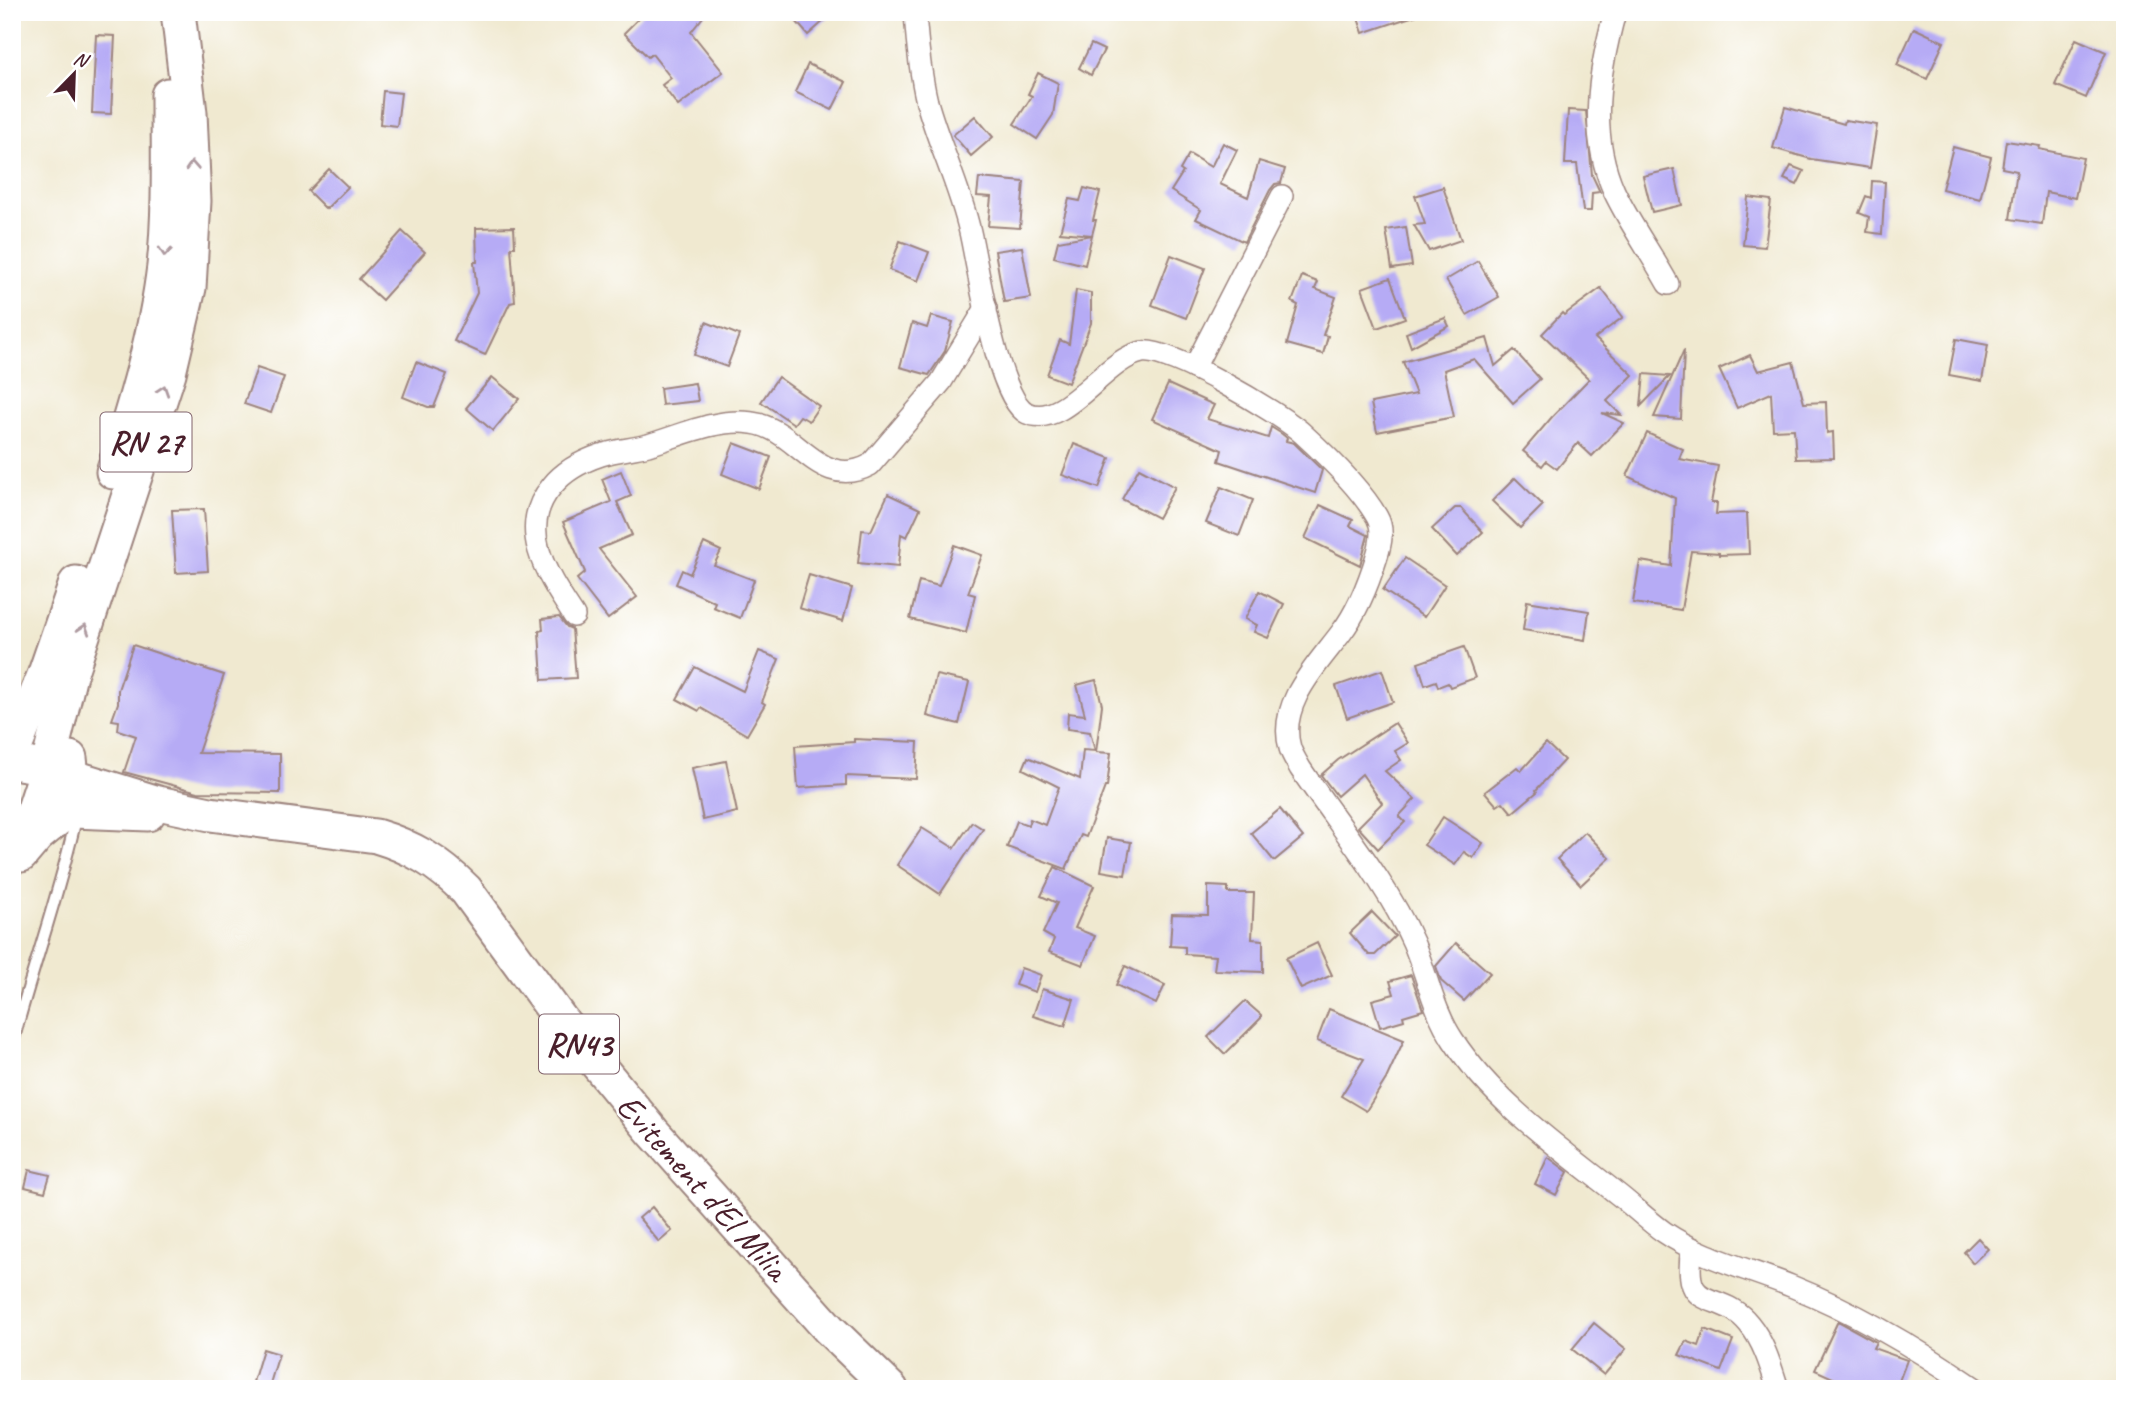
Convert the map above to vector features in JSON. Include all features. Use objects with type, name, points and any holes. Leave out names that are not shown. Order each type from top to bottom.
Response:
[{"type":"main road","name":"RN 27","points":[[12,755],[45,673],[115,464],[156,313],[168,225],[168,12]]},
{"type":"main road","name":"RN 27","points":[[12,857],[47,809],[60,774],[70,675],[169,373],[189,288],[194,201],[190,113],[178,12]]},
{"type":"main road","name":"Evitement d'El Milia","points":[[12,762],[158,803],[210,814],[376,836],[402,844],[426,856],[467,890],[561,1020],[644,1123],[829,1329],[891,1389]]},
{"type":"main road","name":"Evitement d'El Milia","points":[[47,809],[210,814]]},
{"type":"main road","points":[[12,869],[37,836],[47,809]]},
{"type":"street","points":[[915,12],[927,102],[966,215],[1000,365],[1012,400],[1018,407],[1033,415],[1042,415],[1063,407],[1126,356],[1152,350],[1194,368],[1236,391],[1300,432],[1347,480],[1380,521],[1382,533],[1379,549],[1365,588],[1343,631],[1310,673],[1292,711],[1290,747],[1305,776],[1384,889],[1412,941],[1441,1019],[1453,1040],[1502,1097],[1563,1152],[1664,1232],[1692,1248],[1791,1286],[1846,1311],[1950,1370],[1976,1389]]},
{"type":"street","points":[[1615,12],[1605,46],[1597,97],[1606,170],[1614,191],[1668,284]]},
{"type":"street","points":[[1194,368],[1282,196]]},
{"type":"street","points":[[573,616],[541,557],[534,527],[537,508],[543,496],[563,475],[602,454],[645,446],[720,423],[739,421],[755,423],[780,433],[817,463],[843,471],[854,472],[862,469],[876,458],[941,382],[986,308]]},
{"type":"street","points":[[1692,1248],[1690,1277],[1694,1290],[1749,1323],[1765,1352],[1778,1389]]},
{"type":"lane","points":[[12,1046],[27,987],[65,872],[47,809]]},
{"type":"building","points":[[645,12],[707,12],[691,32],[723,72],[678,106],[662,85],[671,78],[652,54],[648,57],[624,33]]},
{"type":"building","points":[[788,12],[834,12],[808,35]]},
{"type":"building","points":[[1356,12],[1417,12],[1417,15],[1363,33]]},
{"type":"building","points":[[1914,28],[1944,42],[1927,79],[1897,65]]},
{"type":"building","points":[[96,35],[115,36],[111,114],[92,113]]},
{"type":"building","points":[[2076,39],[2106,52],[2086,98],[2055,85]]},
{"type":"building","points":[[1091,44],[1104,50],[1091,75],[1079,68]]},
{"type":"building","points":[[808,64],[846,82],[832,110],[795,92]]},
{"type":"building","points":[[1038,73],[1058,83],[1053,115],[1037,139],[1014,124],[1032,96],[1028,94]]},
{"type":"building","points":[[383,91],[401,93],[397,126],[380,124]]},
{"type":"building","points":[[1785,107],[1844,124],[1845,120],[1877,125],[1870,168],[1811,159],[1773,148]]},
{"type":"building","points":[[1568,110],[1586,111],[1592,175],[1600,192],[1592,193],[1591,211],[1583,211],[1577,164],[1565,164]]},
{"type":"building","points":[[975,116],[993,137],[971,156],[953,135]]},
{"type":"building","points":[[2006,141],[2040,146],[2039,149],[2083,158],[2075,198],[2046,192],[2042,224],[2010,219],[2017,171],[2002,168]]},
{"type":"building","points":[[1223,143],[1237,150],[1220,184],[1248,197],[1259,161],[1285,169],[1281,183],[1275,184],[1270,190],[1244,242],[1196,219],[1201,210],[1171,191],[1183,172],[1180,170],[1189,154],[1211,167]]},
{"type":"building","points":[[1953,147],[1991,157],[1980,199],[1942,189]]},
{"type":"building","points":[[1791,166],[1804,171],[1797,185],[1784,179]]},
{"type":"building","points":[[329,169],[348,187],[326,209],[308,191]]},
{"type":"building","points":[[1674,169],[1682,205],[1652,212],[1643,176]]},
{"type":"building","points":[[979,178],[1024,182],[1020,228],[988,226],[991,197],[977,196]]},
{"type":"building","points":[[1872,181],[1885,182],[1882,234],[1867,232],[1869,217],[1859,213],[1866,196],[1871,198]]},
{"type":"building","points":[[1443,187],[1461,240],[1429,251],[1414,225],[1425,224],[1415,196]]},
{"type":"building","points":[[1084,188],[1100,192],[1092,235],[1060,232],[1069,199],[1080,201]]},
{"type":"building","points":[[1748,197],[1771,200],[1765,247],[1743,245]]},
{"type":"building","points":[[514,227],[515,247],[511,247],[515,302],[510,303],[485,355],[454,341],[477,293],[474,262],[477,262],[476,228]]},
{"type":"building","points":[[1406,227],[1412,266],[1392,269],[1386,230]]},
{"type":"building","points":[[402,231],[425,252],[382,300],[359,279]]},
{"type":"building","points":[[1092,235],[1085,265],[1054,257],[1058,241]]},
{"type":"building","points":[[900,241],[929,252],[918,281],[889,270]]},
{"type":"building","points":[[1022,247],[1031,298],[1004,302],[995,251]]},
{"type":"building","points":[[1171,255],[1205,268],[1186,318],[1152,305]]},
{"type":"building","points":[[1478,261],[1499,297],[1467,315],[1446,280]]},
{"type":"building","points":[[1302,276],[1318,282],[1315,289],[1336,297],[1323,335],[1328,336],[1323,354],[1287,344],[1298,305],[1292,302]]},
{"type":"building","points":[[1390,278],[1405,318],[1377,328],[1362,288]]},
{"type":"building","points":[[1601,288],[1623,317],[1595,338],[1633,375],[1607,401],[1621,415],[1602,413],[1624,423],[1592,456],[1578,443],[1557,469],[1546,461],[1542,466],[1523,451],[1589,379],[1542,334],[1562,313],[1564,315]]},
{"type":"building","points":[[1076,290],[1091,293],[1091,323],[1068,383],[1047,375],[1060,340],[1069,344]]},
{"type":"building","points":[[931,316],[953,322],[945,351],[929,375],[900,367],[912,323],[927,328]]},
{"type":"building","points":[[1445,318],[1449,326],[1411,347],[1406,333]]},
{"type":"building","points":[[706,322],[739,335],[727,367],[694,355]]},
{"type":"building","points":[[1487,338],[1495,366],[1514,350],[1540,379],[1513,403],[1474,359],[1444,370],[1454,417],[1377,432],[1371,403],[1416,394],[1403,362]]},
{"type":"building","points":[[1956,339],[1988,345],[1982,381],[1949,375]]},
{"type":"building","points":[[1684,350],[1681,419],[1654,417]]},
{"type":"building","points":[[1750,355],[1758,371],[1793,362],[1804,403],[1826,402],[1827,433],[1833,432],[1834,458],[1796,459],[1794,429],[1773,430],[1771,393],[1737,408],[1719,369]]},
{"type":"building","points":[[416,362],[447,374],[434,407],[403,397]]},
{"type":"building","points":[[257,368],[284,377],[271,413],[244,404]]},
{"type":"building","points":[[1644,374],[1670,376],[1641,406]]},
{"type":"building","points":[[492,377],[519,399],[493,431],[466,408]]},
{"type":"building","points":[[778,377],[819,406],[809,421],[800,416],[794,424],[761,402]]},
{"type":"building","points":[[695,383],[698,401],[662,405],[660,388]]},
{"type":"building","points":[[1168,384],[1214,405],[1207,419],[1268,438],[1271,427],[1282,434],[1287,438],[1286,441],[1294,443],[1322,470],[1315,493],[1219,461],[1222,450],[1152,419]]},
{"type":"building","points":[[1647,433],[1683,449],[1679,459],[1718,466],[1711,503],[1717,503],[1716,514],[1747,513],[1749,554],[1719,555],[1691,551],[1681,610],[1633,603],[1640,561],[1671,566],[1675,498],[1627,476]]},
{"type":"building","points":[[734,443],[771,457],[759,489],[722,474]]},
{"type":"building","points":[[1074,444],[1110,458],[1099,488],[1062,475]]},
{"type":"building","points":[[1139,468],[1175,487],[1158,518],[1122,499]]},
{"type":"building","points":[[621,471],[631,496],[617,502],[632,535],[599,549],[637,597],[608,619],[577,579],[585,572],[563,522],[611,502],[602,479]]},
{"type":"building","points":[[1515,478],[1543,505],[1520,528],[1492,501]]},
{"type":"building","points":[[1221,487],[1253,500],[1239,536],[1206,523]]},
{"type":"building","points":[[888,494],[920,509],[907,537],[901,534],[898,567],[858,563],[862,530],[871,531]]},
{"type":"building","points":[[1320,505],[1353,520],[1350,526],[1368,535],[1360,565],[1305,538]]},
{"type":"building","points":[[1455,508],[1461,508],[1483,532],[1457,556],[1432,529]]},
{"type":"building","points":[[204,509],[208,571],[176,573],[172,510]]},
{"type":"building","points":[[704,543],[721,551],[714,565],[754,580],[740,618],[713,607],[715,602],[676,584],[682,570],[690,574]]},
{"type":"building","points":[[954,545],[982,555],[968,593],[975,595],[966,633],[910,619],[919,581],[939,586]]},
{"type":"building","points":[[1405,558],[1445,585],[1424,617],[1383,590]]},
{"type":"building","points":[[809,575],[852,588],[843,621],[799,608]]},
{"type":"building","points":[[1259,591],[1284,604],[1268,638],[1254,632],[1257,625],[1245,619]]},
{"type":"building","points":[[1527,601],[1589,611],[1585,640],[1523,630]]},
{"type":"building","points":[[559,617],[572,629],[576,678],[542,680],[539,631],[543,630],[542,619]]},
{"type":"building","points":[[133,645],[224,675],[198,753],[280,754],[280,793],[198,792],[124,772],[136,736],[118,730],[119,721],[112,720],[118,703],[118,690]]},
{"type":"building","points":[[1464,647],[1475,678],[1450,687],[1448,683],[1438,687],[1436,681],[1425,685],[1418,663]]},
{"type":"building","points":[[759,651],[779,659],[762,702],[765,704],[747,735],[701,708],[699,711],[677,699],[695,667],[743,691]]},
{"type":"building","points":[[1382,670],[1393,702],[1347,718],[1336,686]]},
{"type":"building","points":[[936,675],[969,682],[959,724],[927,716]]},
{"type":"building","points":[[1096,680],[1102,705],[1096,752],[1111,753],[1107,787],[1086,837],[1081,835],[1066,869],[1007,847],[1017,821],[1028,825],[1030,819],[1045,825],[1059,787],[1023,769],[1028,757],[1080,779],[1083,750],[1095,751],[1090,732],[1067,729],[1068,713],[1085,715],[1077,685]]},
{"type":"building","points":[[1395,723],[1408,743],[1395,751],[1401,760],[1385,771],[1415,799],[1399,816],[1405,822],[1378,849],[1358,827],[1382,803],[1362,774],[1337,796],[1321,775],[1338,760]]},
{"type":"building","points":[[854,739],[918,742],[916,779],[846,776],[846,785],[798,788],[795,746],[854,742]]},
{"type":"building","points":[[1546,743],[1564,760],[1537,792],[1512,813],[1503,802],[1497,806],[1485,792],[1517,767],[1521,771]]},
{"type":"building","points":[[726,761],[737,812],[703,820],[692,768]]},
{"type":"building","points":[[1280,809],[1303,837],[1274,861],[1251,833]]},
{"type":"building","points":[[1443,817],[1483,843],[1473,858],[1464,852],[1455,865],[1424,845]]},
{"type":"building","points":[[972,822],[983,829],[940,894],[897,865],[922,828],[954,848]]},
{"type":"building","points":[[1585,832],[1610,858],[1581,885],[1557,859]]},
{"type":"building","points":[[1107,838],[1131,842],[1125,875],[1101,871]]},
{"type":"building","points":[[1055,867],[1094,886],[1075,928],[1095,936],[1083,965],[1049,952],[1054,939],[1043,933],[1057,903],[1041,896]]},
{"type":"building","points":[[1208,886],[1228,887],[1228,893],[1254,893],[1252,939],[1263,940],[1263,972],[1214,970],[1216,956],[1185,954],[1185,947],[1170,946],[1172,914],[1208,915]]},
{"type":"building","points":[[1372,912],[1395,936],[1375,955],[1369,955],[1350,933]]},
{"type":"building","points":[[1317,943],[1332,975],[1301,989],[1286,958]]},
{"type":"building","points":[[1456,943],[1490,973],[1464,1001],[1441,981],[1436,966]]},
{"type":"building","points":[[1125,966],[1165,985],[1156,1004],[1116,985]]},
{"type":"building","points":[[1021,968],[1041,975],[1035,992],[1015,985]]},
{"type":"building","points":[[1411,975],[1423,1010],[1403,1016],[1404,1020],[1380,1027],[1372,1000],[1394,994],[1390,981]]},
{"type":"building","points":[[1042,989],[1074,999],[1065,1026],[1033,1016]]},
{"type":"building","points":[[1245,1001],[1261,1018],[1225,1054],[1208,1037]]},
{"type":"building","points":[[1329,1009],[1404,1040],[1386,1079],[1366,1111],[1341,1096],[1364,1059],[1317,1041]]},
{"type":"building","points":[[1548,1157],[1568,1172],[1556,1195],[1535,1184]]},
{"type":"building","points":[[29,1170],[50,1175],[45,1192],[25,1187]]},
{"type":"building","points":[[652,1207],[672,1231],[659,1242],[639,1218]]},
{"type":"building","points":[[1978,1238],[1988,1249],[1973,1263],[1964,1252]]},
{"type":"building","points":[[1838,1321],[1876,1342],[1873,1348],[1907,1360],[1896,1389],[1867,1389],[1856,1385],[1855,1388],[1815,1370]]},
{"type":"building","points":[[1594,1323],[1626,1349],[1604,1375],[1572,1349]]},
{"type":"building","points":[[1705,1329],[1733,1340],[1721,1371],[1679,1355],[1686,1341],[1699,1346]]},
{"type":"building","points":[[263,1349],[279,1354],[269,1387],[253,1382]]}]
